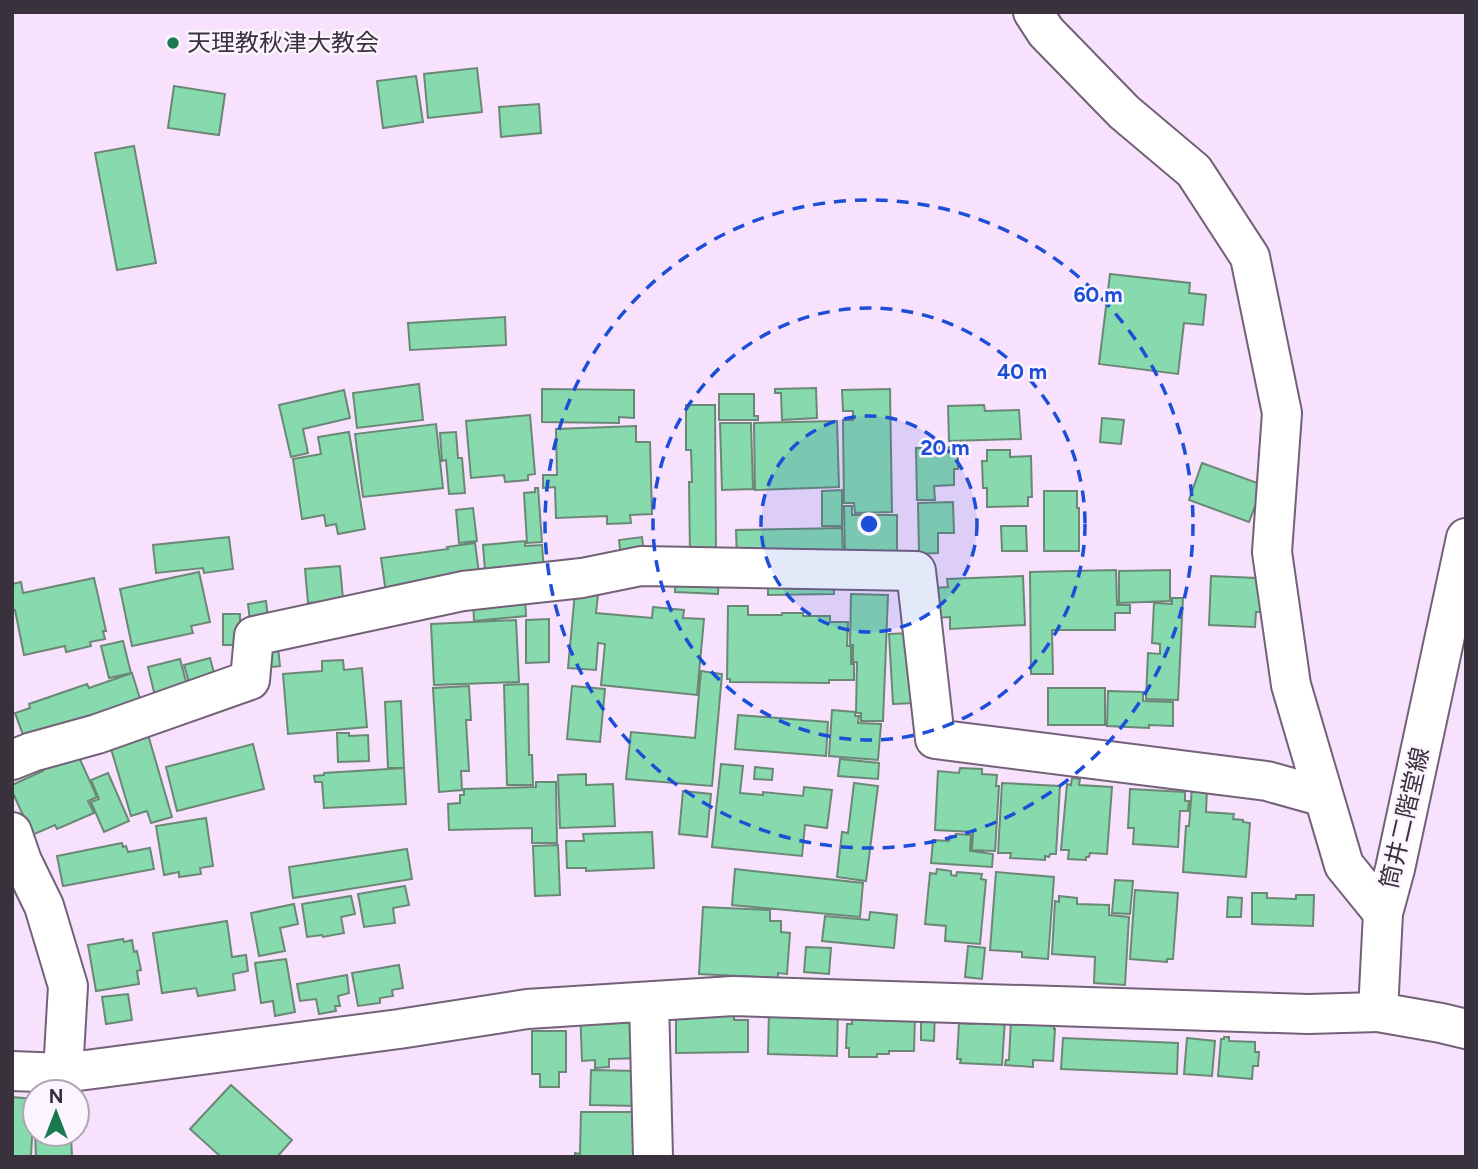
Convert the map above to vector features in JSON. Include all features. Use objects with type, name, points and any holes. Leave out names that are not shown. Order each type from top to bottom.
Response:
[{"type":"street","points":[[1033,12],[1046,32],[1124,112],[1194,172],[1250,257],[1282,413],[1272,552],[1291,685],[1344,865],[1383,913]]},
{"type":"street","name":"筒井二階堂線","points":[[1378,1012],[1383,913],[1395,869],[1466,538]]},
{"type":"street","points":[[12,760],[97,734],[250,680],[254,636],[463,591],[582,578],[641,566],[916,571],[934,739],[1267,781],[1324,797]]},
{"type":"street","points":[[12,832],[22,861],[44,906],[68,986],[63,1073]]},
{"type":"street","points":[[12,1071],[63,1073],[399,1029],[527,1009],[733,996],[1308,1014],[1378,1012],[1466,1029]]},
{"type":"street","points":[[649,1002],[653,1157]]},
{"type":"building","points":[[477,68],[482,112],[428,118],[424,74]]},
{"type":"building","points":[[416,76],[423,122],[383,128],[377,81]]},
{"type":"building","points":[[174,86],[225,94],[219,135],[168,128]]},
{"type":"building","points":[[539,104],[541,133],[501,137],[499,107]]},
{"type":"building","points":[[134,146],[156,263],[117,270],[95,153]]},
{"type":"building","points":[[1110,274],[1190,283],[1189,293],[1206,295],[1203,325],[1184,323],[1178,374],[1099,364]]},
{"type":"building","points":[[505,317],[506,345],[410,350],[408,323]]},
{"type":"building","points":[[419,384],[423,420],[357,428],[353,393]]},
{"type":"building","points":[[816,388],[817,418],[782,420],[781,393],[775,393],[775,389]]},
{"type":"building","points":[[542,389],[634,390],[634,418],[619,417],[619,423],[542,422]]},
{"type":"building","points":[[890,389],[892,512],[855,513],[854,503],[844,503],[843,420],[853,420],[853,411],[843,411],[842,390]]},
{"type":"building","points":[[344,390],[350,418],[303,429],[308,453],[291,457],[279,405]]},
{"type":"building","points":[[719,394],[754,394],[754,416],[758,416],[758,420],[719,420]]},
{"type":"building","points":[[686,405],[715,405],[716,556],[690,556],[689,482],[692,482],[691,450],[686,450]]},
{"type":"building","points":[[984,405],[985,411],[1019,410],[1021,439],[949,441],[948,406]]},
{"type":"building","points":[[530,415],[535,474],[528,475],[528,480],[505,482],[504,475],[471,478],[466,421]]},
{"type":"building","points":[[1102,418],[1124,420],[1121,444],[1100,442]]},
{"type":"building","points":[[837,421],[839,487],[755,490],[754,423]]},
{"type":"building","points":[[720,423],[751,423],[753,489],[722,490]]},
{"type":"building","points":[[436,424],[443,488],[363,497],[355,434]]},
{"type":"building","points":[[636,426],[636,442],[650,442],[652,514],[630,515],[631,523],[607,524],[607,516],[556,518],[555,487],[543,488],[543,475],[557,475],[556,429]]},
{"type":"building","points":[[349,432],[365,529],[338,534],[336,524],[326,526],[324,515],[302,519],[293,459],[321,454],[318,437]]},
{"type":"building","points":[[456,432],[458,458],[462,458],[465,493],[449,494],[446,460],[442,461],[440,433]]},
{"type":"building","points":[[958,447],[958,469],[954,469],[954,485],[934,486],[935,500],[917,500],[916,448]]},
{"type":"building","points":[[987,450],[1010,450],[1010,457],[1031,456],[1032,497],[1028,497],[1028,506],[987,507],[982,461],[987,461]]},
{"type":"building","points":[[1202,463],[1263,485],[1249,522],[1189,500]]},
{"type":"building","points":[[535,488],[538,488],[542,542],[527,543],[524,493],[535,492]]},
{"type":"building","points":[[842,490],[842,526],[822,526],[822,491]]},
{"type":"building","points":[[1044,491],[1077,491],[1079,551],[1044,551]]},
{"type":"building","points":[[953,502],[954,533],[938,533],[938,553],[919,554],[918,503]]},
{"type":"building","points":[[844,506],[852,506],[852,515],[897,515],[897,558],[845,559]]},
{"type":"building","points":[[473,508],[477,541],[459,543],[456,510]]},
{"type":"building","points":[[1001,526],[1026,526],[1027,551],[1002,551]]},
{"type":"building","points":[[842,528],[843,558],[737,560],[736,530]]},
{"type":"building","points":[[229,537],[233,569],[204,573],[203,568],[156,573],[153,545]]},
{"type":"building","points":[[642,537],[644,554],[621,557],[619,540]]},
{"type":"building","points":[[525,541],[525,546],[542,545],[544,572],[486,582],[483,545]]},
{"type":"building","points":[[475,543],[480,581],[386,593],[381,558]]},
{"type":"building","points":[[340,566],[343,599],[308,603],[305,569]]},
{"type":"building","points":[[1116,570],[1117,605],[1130,605],[1130,613],[1115,613],[1115,630],[1052,630],[1053,674],[1031,674],[1030,572]]},
{"type":"building","points":[[1170,570],[1170,601],[1119,603],[1119,571]]},
{"type":"building","points":[[199,572],[210,622],[191,626],[193,633],[132,646],[120,589]]},
{"type":"building","points":[[676,573],[719,576],[718,594],[675,592]]},
{"type":"building","points":[[834,576],[834,594],[768,595],[768,577]]},
{"type":"building","points":[[1023,576],[1025,625],[950,629],[950,617],[934,618],[933,588],[948,587],[947,579]]},
{"type":"building","points":[[1211,576],[1257,578],[1257,586],[1266,586],[1265,612],[1256,612],[1255,627],[1209,625]]},
{"type":"building","points":[[94,578],[106,631],[103,631],[105,639],[90,642],[91,646],[66,652],[65,646],[24,655],[15,610],[12,610],[12,584],[21,582],[23,593]]},
{"type":"building","points":[[575,592],[598,594],[596,613],[652,618],[653,607],[684,610],[683,618],[704,619],[697,695],[601,685],[605,644],[598,643],[596,670],[568,668]]},
{"type":"building","points":[[851,594],[888,595],[883,721],[861,721],[861,713],[856,713],[857,662],[853,662],[853,645],[850,645]]},
{"type":"building","points":[[525,595],[526,616],[474,621],[473,599]]},
{"type":"building","points":[[1172,598],[1183,598],[1178,700],[1146,699],[1148,653],[1160,654],[1160,644],[1152,643],[1154,603],[1172,604]]},
{"type":"building","points":[[266,601],[268,619],[250,621],[248,604]]},
{"type":"building","points":[[728,606],[748,606],[748,615],[803,613],[803,616],[830,616],[830,622],[848,622],[847,646],[851,646],[854,680],[829,680],[829,683],[730,682],[730,679],[727,679]]},
{"type":"building","points":[[223,614],[240,614],[240,645],[223,645]]},
{"type":"building","points":[[549,619],[549,662],[526,663],[526,620]]},
{"type":"building","points":[[516,620],[519,682],[434,685],[431,624]]},
{"type":"building","points":[[911,633],[915,703],[893,704],[889,634]]},
{"type":"building","points":[[277,638],[280,666],[261,668]]},
{"type":"building","points":[[123,641],[131,673],[109,678],[101,646]]},
{"type":"building","points":[[210,658],[216,680],[190,686],[184,665]]},
{"type":"building","points":[[180,659],[188,689],[155,696],[148,667]]},
{"type":"building","points":[[343,660],[344,670],[362,668],[367,727],[288,734],[283,674],[322,671],[322,661]]},
{"type":"building","points":[[701,671],[722,674],[712,786],[626,779],[631,732],[695,738]]},
{"type":"building","points":[[132,673],[141,702],[26,743],[15,713],[30,708],[29,704],[87,684],[89,688]]},
{"type":"building","points":[[528,684],[529,755],[532,755],[533,785],[507,785],[504,685]]},
{"type":"building","points":[[469,686],[471,720],[466,720],[469,771],[461,771],[462,790],[439,792],[433,688]]},
{"type":"building","points":[[572,686],[605,689],[600,742],[567,739]]},
{"type":"building","points":[[1048,688],[1105,688],[1105,725],[1048,725]]},
{"type":"building","points":[[1108,691],[1143,692],[1143,701],[1173,702],[1173,726],[1107,726]]},
{"type":"building","points":[[401,701],[404,768],[388,768],[385,702]]},
{"type":"building","points":[[832,710],[855,712],[855,716],[859,716],[858,723],[881,724],[878,760],[829,756]]},
{"type":"building","points":[[738,715],[828,722],[826,756],[735,749]]},
{"type":"building","points":[[144,721],[172,817],[151,823],[147,811],[131,816],[106,732]]},
{"type":"building","points":[[337,733],[349,733],[349,736],[368,735],[369,761],[338,762]]},
{"type":"building","points":[[253,744],[264,789],[177,811],[166,767]]},
{"type":"building","points":[[78,755],[97,797],[88,801],[94,813],[57,829],[55,825],[32,835],[12,791],[12,785],[43,771],[42,767]]},
{"type":"building","points":[[840,759],[879,763],[878,779],[838,776]]},
{"type":"building","points":[[721,764],[743,766],[740,793],[803,796],[804,787],[832,790],[827,828],[805,825],[802,856],[712,847]]},
{"type":"building","points":[[755,767],[773,769],[772,780],[754,779]]},
{"type":"building","points":[[404,768],[406,804],[324,808],[322,782],[315,782],[314,776],[324,773]]},
{"type":"building","points":[[960,768],[982,769],[982,774],[997,775],[996,786],[999,786],[995,851],[972,850],[973,832],[935,830],[938,771],[959,773]]},
{"type":"building","points":[[108,773],[129,821],[104,832],[91,802],[99,799],[91,780]]},
{"type":"building","points":[[586,774],[586,785],[613,784],[615,826],[560,828],[558,775]]},
{"type":"building","points":[[1072,778],[1080,779],[1079,785],[1112,787],[1107,854],[1090,853],[1086,860],[1068,859],[1069,850],[1061,850],[1067,784],[1071,785]]},
{"type":"building","points":[[536,782],[556,782],[557,843],[532,843],[532,828],[449,830],[448,804],[460,803],[460,795],[464,795],[464,789],[536,787]]},
{"type":"building","points":[[854,783],[878,786],[866,881],[837,877],[842,832],[848,833]]},
{"type":"building","points":[[1002,783],[1060,786],[1056,854],[1045,856],[1045,860],[1010,858],[1011,853],[998,853]]},
{"type":"building","points":[[1192,787],[1207,789],[1206,812],[1234,814],[1233,819],[1250,823],[1246,877],[1183,872]]},
{"type":"building","points":[[1130,789],[1185,792],[1185,801],[1189,801],[1188,811],[1180,811],[1178,847],[1133,844],[1134,828],[1128,828]]},
{"type":"building","points":[[683,791],[711,794],[707,837],[679,834]]},
{"type":"building","points":[[206,818],[213,866],[200,868],[201,874],[179,877],[179,872],[164,875],[156,826]]},
{"type":"building","points":[[652,832],[654,868],[586,871],[586,868],[567,868],[566,841],[584,841],[583,834]]},
{"type":"building","points":[[956,834],[971,835],[970,851],[993,854],[992,867],[931,863],[933,840],[949,841],[950,836],[956,837]]},
{"type":"building","points":[[122,843],[128,852],[150,848],[154,869],[63,886],[57,856]]},
{"type":"building","points":[[558,845],[560,895],[535,896],[533,846]]},
{"type":"building","points":[[407,849],[412,879],[293,898],[289,867]]},
{"type":"building","points":[[735,869],[863,883],[860,917],[732,905]]},
{"type":"building","points":[[937,869],[951,871],[951,875],[956,876],[957,872],[982,874],[981,879],[986,880],[980,944],[945,941],[946,926],[925,924],[930,873],[936,874]]},
{"type":"building","points":[[996,872],[1054,877],[1048,959],[1022,957],[1022,952],[990,950]]},
{"type":"building","points":[[1115,880],[1133,881],[1130,914],[1112,913]]},
{"type":"building","points":[[405,886],[409,905],[393,908],[395,923],[364,927],[358,894]]},
{"type":"building","points":[[1135,890],[1178,893],[1173,959],[1167,959],[1167,962],[1130,959]]},
{"type":"building","points":[[1252,893],[1267,893],[1267,898],[1296,899],[1296,895],[1314,895],[1313,926],[1252,924]]},
{"type":"building","points":[[351,896],[355,914],[341,917],[344,933],[307,937],[302,904]]},
{"type":"building","points":[[1059,896],[1077,898],[1077,904],[1109,905],[1109,915],[1129,917],[1125,985],[1094,983],[1095,957],[1052,954],[1055,901],[1059,902]]},
{"type":"building","points":[[1228,897],[1242,898],[1241,917],[1227,917]]},
{"type":"building","points":[[294,904],[298,924],[280,928],[285,951],[259,956],[251,913]]},
{"type":"building","points":[[703,907],[770,910],[770,921],[781,921],[781,932],[790,933],[787,974],[778,973],[778,978],[699,974]]},
{"type":"building","points":[[870,912],[897,915],[894,948],[822,941],[825,916],[869,920]]},
{"type":"building","points":[[227,921],[232,957],[246,955],[248,971],[233,974],[235,990],[198,996],[196,988],[162,993],[153,933]]},
{"type":"building","points":[[123,939],[124,942],[132,940],[134,952],[137,951],[141,970],[137,971],[139,984],[96,991],[88,945]]},
{"type":"building","points":[[968,946],[985,948],[982,979],[965,977]]},
{"type":"building","points":[[806,947],[831,948],[829,974],[804,972]]},
{"type":"building","points":[[286,959],[295,1012],[275,1016],[273,1001],[261,1003],[255,963]]},
{"type":"building","points":[[399,965],[403,988],[392,990],[393,996],[380,998],[380,1003],[358,1006],[352,973]]},
{"type":"building","points":[[347,975],[349,993],[338,996],[340,1006],[335,1006],[336,1011],[319,1014],[316,999],[300,1001],[297,984]]},
{"type":"building","points":[[128,994],[132,1020],[106,1024],[102,997]]},
{"type":"building","points":[[580,1007],[647,1023],[643,1058],[609,1059],[609,1067],[595,1068],[595,1060],[582,1061]]},
{"type":"building","points":[[921,1008],[935,1008],[934,1041],[921,1040]]},
{"type":"building","points":[[769,1009],[838,1010],[837,1056],[768,1054]]},
{"type":"building","points":[[734,1011],[734,1020],[748,1020],[748,1052],[676,1053],[676,1012]]},
{"type":"building","points":[[852,1011],[915,1014],[914,1051],[889,1051],[889,1054],[877,1054],[877,1057],[849,1057],[849,1048],[846,1048],[847,1024],[852,1024]]},
{"type":"building","points":[[974,1017],[1005,1019],[1002,1065],[960,1063],[961,1059],[957,1059],[959,1023],[974,1024]]},
{"type":"building","points":[[1011,1020],[1054,1023],[1053,1061],[1033,1060],[1033,1067],[1005,1065],[1006,1060],[1009,1060]]},
{"type":"building","points":[[532,1031],[566,1031],[566,1072],[559,1072],[559,1087],[540,1087],[540,1074],[532,1074]]},
{"type":"building","points":[[1229,1037],[1229,1041],[1255,1042],[1255,1052],[1259,1052],[1258,1066],[1253,1066],[1252,1079],[1218,1076],[1221,1039]]},
{"type":"building","points":[[1063,1038],[1178,1043],[1177,1074],[1061,1069]]},
{"type":"building","points":[[1187,1038],[1215,1041],[1212,1076],[1184,1074]]},
{"type":"building","points":[[591,1070],[638,1071],[638,1106],[590,1105]]},
{"type":"building","points":[[231,1085],[292,1140],[277,1157],[221,1157],[190,1129]]},
{"type":"building","points":[[12,1097],[21,1098],[21,1148],[31,1148],[31,1157],[12,1157]]},
{"type":"building","points":[[581,1112],[637,1112],[636,1157],[575,1157],[575,1153],[580,1154]]},
{"type":"building","points":[[36,1148],[72,1148],[72,1157],[36,1157]]},
{"type":"place","name":"天理教秋津大教会","points":[[173,43]]}]
